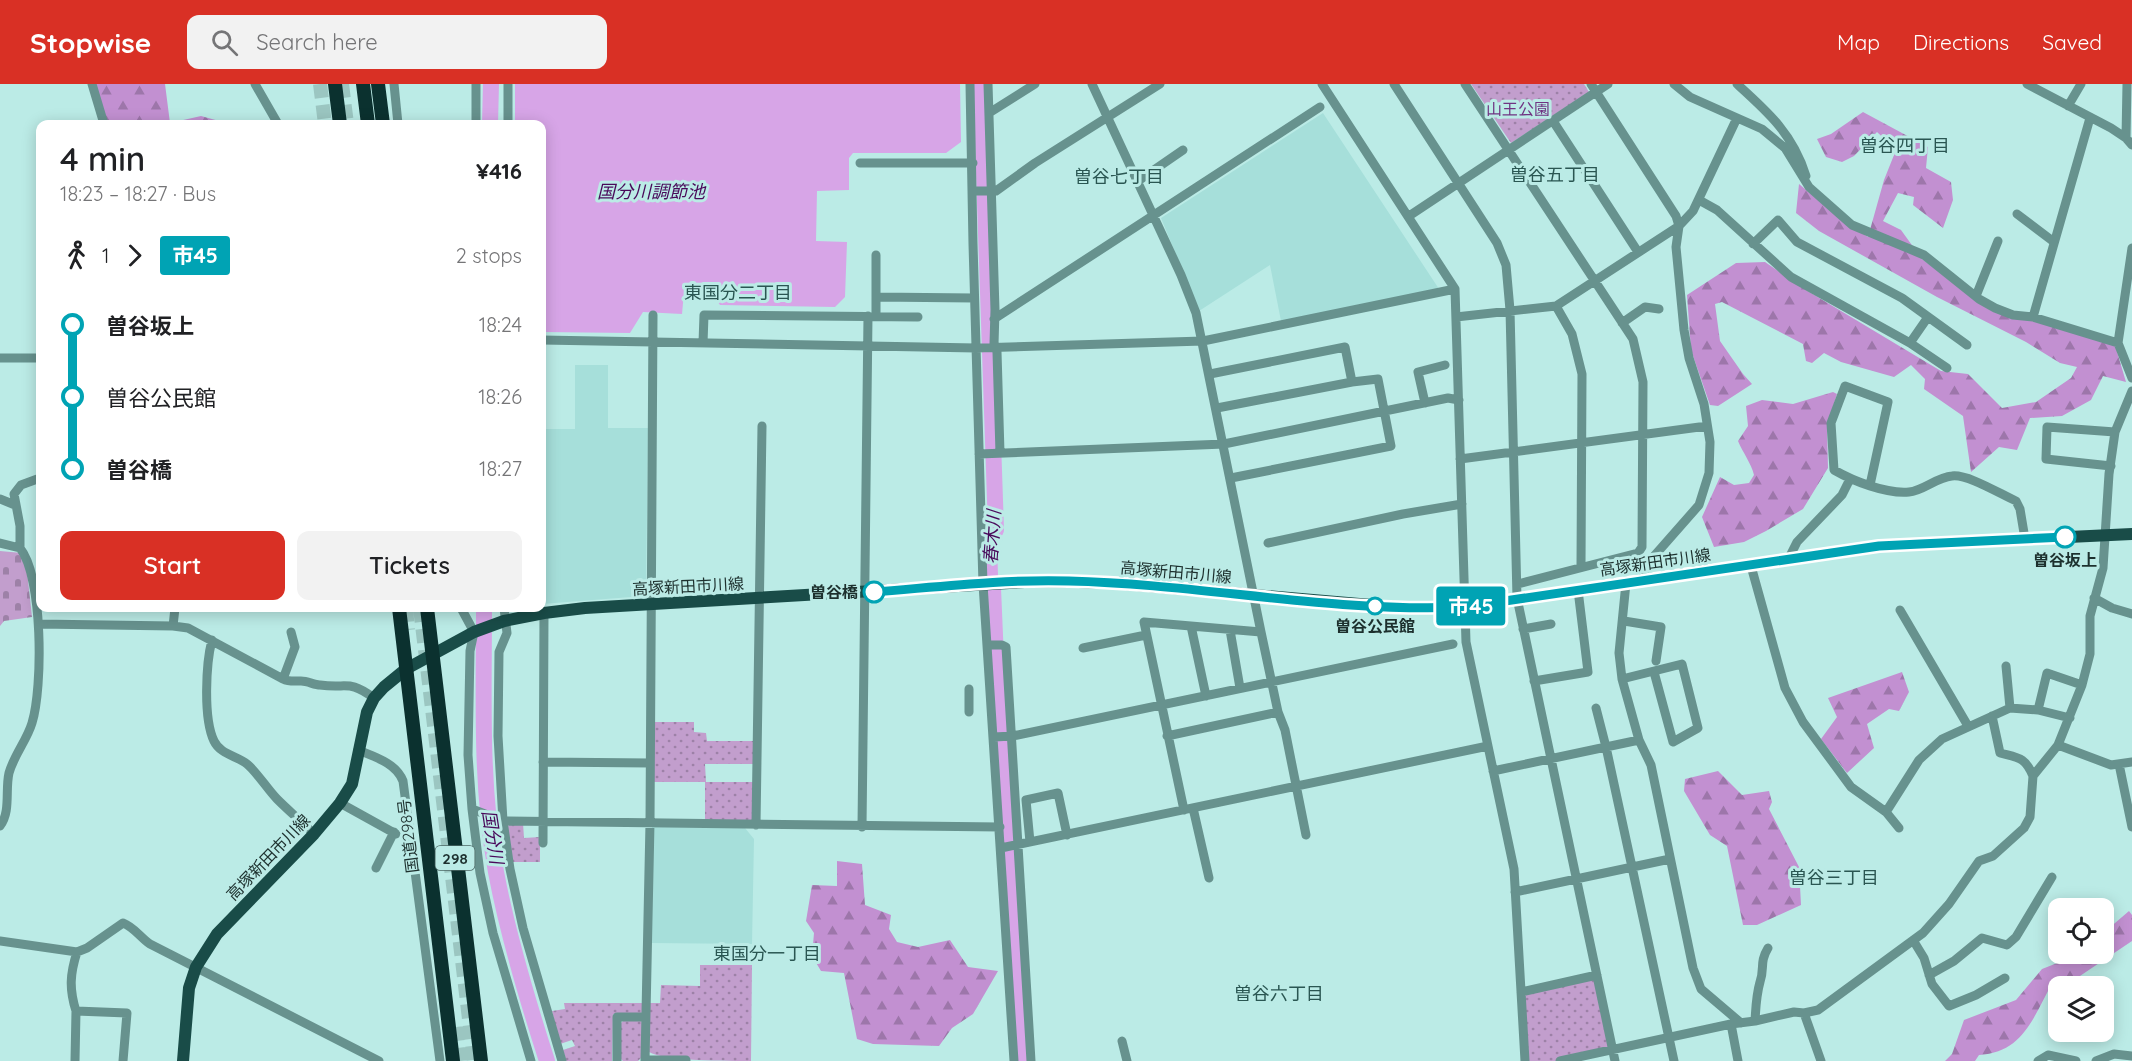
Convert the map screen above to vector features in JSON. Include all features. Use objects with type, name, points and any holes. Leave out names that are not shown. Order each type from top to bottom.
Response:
[{"type":"highway","points":[[335,84],[340,120]]},
{"type":"highway","points":[[363,84],[368,120]]},
{"type":"highway","points":[[378,84],[382,120]]},
{"type":"highway","name":"国道298号","points":[[399,612],[453,1061]]},
{"type":"highway","name":"298","points":[[427,612],[481,1061]]},
{"type":"main road","name":"高塚新田市川線","points":[[183,1061],[189,988],[196,967],[218,934],[314,834],[340,803],[352,784],[367,712],[374,698],[395,676],[406,669],[474,632],[500,622],[585,608],[1069,581],[1406,608],[1464,607],[1879,546],[2132,534]]},
{"type":"street","points":[[92,84],[103,120]]},
{"type":"street","points":[[255,84],[276,120]]},
{"type":"street","points":[[394,84],[398,120]]},
{"type":"street","points":[[476,84],[476,120]]},
{"type":"street","points":[[508,84],[508,120]]},
{"type":"street","points":[[970,84],[972,163],[983,191],[994,319],[989,584],[1000,827],[1011,846],[1031,1061]]},
{"type":"street","points":[[988,84],[989,113],[974,298],[991,453]]},
{"type":"street","points":[[989,113],[1035,84]]},
{"type":"street","points":[[1092,84],[1193,301],[1210,374],[1261,632],[1278,712],[1285,730],[1306,835]]},
{"type":"street","points":[[983,191],[996,191],[1035,163],[1160,84]]},
{"type":"street","points":[[1322,84],[1455,289],[1466,642],[1514,869],[1525,1061]]},
{"type":"street","points":[[1394,84],[1497,243],[1506,265],[1510,310],[1517,598],[1615,1061]]},
{"type":"street","points":[[1465,84],[1633,339],[1643,382],[1642,547],[1638,553],[1518,584]]},
{"type":"street","points":[[1408,216],[1553,121],[1594,88],[1608,84]]},
{"type":"street","points":[[1674,84],[1690,97],[1762,129],[1785,148],[1809,187],[1852,225],[1924,255],[1995,308],[2013,315],[2033,317],[2118,343]]},
{"type":"street","points":[[1737,84],[1771,115],[1781,128],[1803,166],[1809,187]]},
{"type":"street","points":[[2027,84],[2129,142]]},
{"type":"street","points":[[2068,106],[2081,84]]},
{"type":"street","points":[[2127,84],[2129,142]]},
{"type":"street","points":[[1594,88],[1676,216],[1679,226],[1676,247],[1684,330],[1689,358],[1704,404],[1710,442],[1709,473],[1699,505],[1648,563],[1643,580]]},
{"type":"street","points":[[994,319],[1154,215],[1275,132],[1320,107]]},
{"type":"street","points":[[1456,317],[1557,306],[1679,226],[1693,211],[1699,200],[1737,118]]},
{"type":"street","points":[[2033,317],[2090,118]]},
{"type":"street","points":[[1553,121],[1638,252]]},
{"type":"street","points":[[1138,181],[1183,150]]},
{"type":"street","points":[[860,163],[972,163]]},
{"type":"street","points":[[1699,200],[1717,210],[1791,277],[1910,343],[1947,368]]},
{"type":"street","points":[[2017,214],[2054,242]]},
{"type":"street","points":[[1753,244],[1778,220],[1797,242],[1902,298],[1967,345]]},
{"type":"street","points":[[1976,296],[1998,241]]},
{"type":"street","points":[[2132,248],[2118,343],[2132,378]]},
{"type":"street","points":[[862,827],[868,346],[876,297],[876,255]]},
{"type":"street","points":[[546,340],[980,348],[1203,341],[1455,289]]},
{"type":"street","points":[[876,297],[974,298]]},
{"type":"street","points":[[1557,306],[1572,334],[1582,374],[1581,567]]},
{"type":"street","points":[[1622,322],[1645,307],[1659,309]]},
{"type":"street","points":[[653,315],[650,823],[645,1060],[686,1060]]},
{"type":"street","points":[[703,343],[704,315],[918,317]]},
{"type":"street","points":[[1910,343],[1928,317]]},
{"type":"street","points":[[1210,374],[1345,347],[1352,382]]},
{"type":"street","points":[[0,358],[36,358]]},
{"type":"street","points":[[1425,403],[1418,372],[1445,365]]},
{"type":"street","points":[[1216,408],[1378,379],[1385,411],[1391,446],[1231,478]]},
{"type":"street","points":[[1870,485],[1888,402],[1845,386],[1831,423],[1834,470],[1850,479],[1870,485],[1909,492],[1950,476],[1961,476],[2016,501],[2020,509],[2025,539]]},
{"type":"street","points":[[2033,776],[2058,745],[2082,685],[2090,654],[2090,616],[2103,568],[2115,432],[2132,391]]},
{"type":"street","points":[[991,453],[1224,444],[1448,398],[1459,400]]},
{"type":"street","points":[[756,825],[762,426]]},
{"type":"street","points":[[1460,459],[1707,426]]},
{"type":"street","points":[[2111,466],[2046,459],[2047,427],[2115,432]]},
{"type":"street","points":[[1788,560],[1797,542],[1842,495],[1850,479]]},
{"type":"street","points":[[36,480],[18,487],[14,494],[20,526],[20,548],[29,562],[36,605]]},
{"type":"street","points":[[0,499],[15,505]]},
{"type":"street","points":[[1268,543],[1403,514],[1462,504]]},
{"type":"street","points":[[0,543],[20,548]]},
{"type":"street","points":[[1751,566],[1785,688],[1803,722],[1851,787],[1886,812],[1899,828]]},
{"type":"street","points":[[1626,583],[1619,653],[1622,679],[1638,740],[1651,765],[1693,968],[1701,989],[1741,1023]]},
{"type":"street","points":[[1534,681],[1588,672],[1578,590]]},
{"type":"street","points":[[2094,598],[2112,608],[2132,614]]},
{"type":"street","points":[[1900,610],[1968,726]]},
{"type":"street","points":[[0,826],[6,816],[9,772],[29,732],[35,712],[39,624],[37,612]]},
{"type":"street","points":[[173,626],[175,612]]},
{"type":"street","points":[[463,612],[474,632],[470,651],[468,704],[469,781],[480,873],[493,933],[531,1061]]},
{"type":"street","points":[[503,612],[500,622],[507,636],[499,652],[500,820],[523,928],[562,1061]]},
{"type":"street","points":[[543,843],[544,613]]},
{"type":"street","points":[[1624,621],[1661,627],[1656,661]]},
{"type":"street","points":[[1209,878],[1167,736],[1144,622],[1261,632]]},
{"type":"street","points":[[39,624],[188,628],[283,680],[318,685],[349,685],[359,688],[374,698]]},
{"type":"street","points":[[1523,629],[1551,624]]},
{"type":"street","points":[[1191,626],[1206,696]]},
{"type":"street","points":[[1230,630],[1240,688]]},
{"type":"street","points":[[283,680],[294,647],[291,632]]},
{"type":"street","points":[[1083,648],[1146,635]]},
{"type":"street","points":[[212,640],[209,652],[208,720],[214,742],[221,749],[248,765],[277,799],[314,834]]},
{"type":"street","points":[[995,737],[1011,736],[1453,644]]},
{"type":"street","points":[[990,645],[1006,647],[1011,736],[1014,1061]]},
{"type":"street","points":[[1622,679],[1682,664],[1698,728],[1673,742],[1654,672]]},
{"type":"street","points":[[2006,666],[2010,708]]},
{"type":"street","points":[[2038,710],[2047,674],[2082,685]]},
{"type":"street","points":[[969,689],[969,712]]},
{"type":"street","points":[[1596,708],[1674,1061]]},
{"type":"street","points":[[1886,812],[1918,760],[1942,739],[2010,708],[2038,710],[2070,718]]},
{"type":"street","points":[[1167,736],[1278,712]]},
{"type":"street","points":[[1561,1061],[1731,1024],[1794,1012],[1804,1013],[1818,1010],[1913,940],[1940,916],[1979,861],[1993,856],[2024,828],[2030,817],[2033,776],[2027,763],[2020,758],[2000,753],[1992,716]]},
{"type":"street","points":[[1493,771],[1638,740]]},
{"type":"street","points":[[2058,745],[2111,765],[2132,762]]},
{"type":"street","points":[[1011,846],[1488,746]]},
{"type":"street","points":[[358,750],[389,764],[400,773],[403,781],[440,1061]]},
{"type":"street","points":[[543,762],[650,763]]},
{"type":"street","points":[[2119,764],[2132,827]]},
{"type":"street","points":[[1030,842],[1026,800],[1058,793],[1066,835]]},
{"type":"street","points":[[340,803],[395,833],[376,868]]},
{"type":"street","points":[[474,810],[500,820],[543,822],[1000,827]]},
{"type":"street","points":[[1515,892],[1670,859]]},
{"type":"street","points":[[1929,975],[1954,961],[1982,938],[2007,945],[2016,937],[2052,877]]},
{"type":"street","points":[[0,941],[77,952],[87,948],[123,923],[129,925],[150,944],[379,1061]]},
{"type":"street","points":[[1913,940],[1924,958],[1932,984],[1949,1006],[1976,995],[2004,978]]},
{"type":"street","points":[[1755,1021],[1756,989],[1761,981],[1761,959],[1768,948]]},
{"type":"street","points":[[75,1061],[76,1011],[72,999],[70,973],[77,952]]},
{"type":"street","points":[[1521,992],[1597,975]]},
{"type":"street","points":[[76,1011],[127,1013],[123,1061]]},
{"type":"street","points":[[1804,1013],[1821,1061]]},
{"type":"street","points":[[617,1061],[617,1017],[646,1017]]},
{"type":"street","points":[[1731,1024],[1738,1061]]},
{"type":"street","points":[[1122,1041],[1127,1061]]},
{"type":"street","points":[[2096,1061],[2114,1054],[2132,1056]]},
{"type":"street","points":[[2038,1061],[2048,1055],[2075,1061]]},
{"type":"shaded area","points":[[1323,113],[1439,289],[1281,321],[1270,265],[1199,311],[1161,218]]},
{"type":"shaded area","points":[[575,365],[608,365],[608,428],[648,428],[646,594],[644,596],[546,604],[546,429],[575,429]]},
{"type":"shaded area","points":[[652,827],[745,828],[754,839],[752,944],[651,943]]},
{"type":"green space","points":[[95,84],[165,84],[170,120],[106,120]]},
{"type":"green space","name":"山王公園","points":[[1471,84],[1584,84],[1589,92],[1511,143]]},
{"type":"green space","points":[[1863,112],[1928,147],[1926,168],[1951,182],[1953,200],[1943,228],[1913,205],[1914,197],[1898,193],[1883,221],[1901,230],[1922,259],[1992,311],[2115,345],[2126,382],[2103,376],[2091,400],[2062,416],[2030,418],[2017,450],[1999,447],[1971,472],[1963,416],[1924,389],[1925,379],[1911,365],[1894,377],[1841,362],[1824,353],[1812,363],[1806,361],[1803,344],[1722,302],[1715,304],[1720,341],[1752,384],[1718,406],[1710,405],[1691,350],[1687,295],[1736,263],[1765,262],[1806,290],[1941,371],[1968,374],[2002,408],[2036,402],[2071,378],[2077,367],[2060,363],[2026,342],[1937,297],[1819,231],[1796,213],[1799,184],[1841,219],[1868,237],[1884,180],[1896,150],[1877,132],[1854,156],[1842,162],[1826,157],[1817,139],[1831,134]]},
{"type":"green space","points":[[201,116],[216,120],[183,120]]},
{"type":"green space","points":[[1833,392],[1837,394],[1827,426],[1828,468],[1803,509],[1744,542],[1714,547],[1702,517],[1720,477],[1734,485],[1749,483],[1754,475],[1738,441],[1748,426],[1746,406],[1762,400],[1793,404]]},
{"type":"green space","points":[[0,551],[22,553],[26,562],[32,617],[4,621],[0,626]]},
{"type":"green space","points":[[1902,672],[1909,692],[1899,711],[1889,709],[1867,724],[1874,748],[1847,773],[1821,739],[1837,717],[1828,698]]},
{"type":"green space","points":[[653,722],[694,722],[694,732],[706,733],[707,741],[754,741],[754,764],[705,764],[706,782],[754,782],[753,820],[705,821],[705,782],[653,782]]},
{"type":"green space","points":[[1718,771],[1742,795],[1769,791],[1772,802],[1769,809],[1799,867],[1801,905],[1757,925],[1743,925],[1727,846],[1710,835],[1684,791],[1685,779]]},
{"type":"green space","points":[[510,823],[523,823],[524,838],[540,837],[540,862],[513,862],[507,827]]},
{"type":"green space","points":[[837,861],[862,864],[865,905],[891,915],[889,929],[897,942],[918,947],[950,940],[968,967],[998,971],[973,1014],[952,1028],[939,1046],[873,1044],[857,1039],[844,973],[821,971],[812,956],[814,933],[806,921],[812,885],[837,886]]},
{"type":"green space","points":[[2129,911],[2132,915],[2132,941],[2114,953],[2114,924]]},
{"type":"green space","points":[[2055,964],[2098,964],[2080,976],[2048,976],[2048,992],[2033,1020],[2017,1040],[2007,1047],[1979,1055],[1975,1061],[1945,1061],[1952,1054],[1964,1020],[2016,1000],[2042,969]]},
{"type":"green space","points":[[700,965],[752,965],[751,1061],[682,1059],[649,1052],[650,1003],[660,1003],[661,985],[700,986]]},
{"type":"green space","points":[[1597,975],[1613,1050],[1559,1061],[1526,1061],[1521,992]]},
{"type":"green space","points":[[564,1003],[643,1003],[643,1011],[640,1014],[613,1014],[612,1061],[566,1061],[563,1050],[575,1046],[572,1040],[560,1044],[552,1011],[565,1009]]},
{"type":"green space","points":[[624,1020],[641,1020],[642,1057],[638,1061],[623,1061],[620,1058],[621,1023]]},
{"type":"water","name":"国分川調節池","points":[[515,84],[960,84],[961,142],[946,153],[853,153],[849,158],[849,190],[817,191],[816,241],[847,242],[845,297],[835,307],[720,305],[711,292],[684,292],[682,314],[643,312],[630,333],[546,332],[546,120],[515,120]]},
{"type":"waterway","name":"国分川","points":[[490,120],[491,84]]},
{"type":"waterway","name":"春木川","points":[[981,84],[996,530],[989,541],[990,576],[993,588],[996,659],[999,664],[1024,1061]]},
{"type":"waterway","name":"国分川","points":[[484,612],[485,773],[491,839],[512,944],[547,1061]]},
{"type":"tunnel","points":[[320,84],[324,120]]},
{"type":"tunnel","points":[[342,84],[346,120]]},
{"type":"tunnel","points":[[406,612],[408,630]]},
{"type":"tunnel","points":[[420,612],[474,1061]]},
{"type":"tunnel","points":[[456,1027],[460,1061]]},
{"type":"bus line","name":"市45","points":[[874,592],[1069,581],[1385,607],[1420,609],[1464,607],[1879,546],[2065,537]]},
{"type":"place","name":"曽谷坂上","points":[[2065,537]]},
{"type":"place","name":"曽谷橋","points":[[874,592]]},
{"type":"place","name":"曽谷公民館","points":[[1375,606]]},
{"type":"district","name":"曽谷四丁目","points":[[1905,145]]},
{"type":"district","name":"曽谷五丁目","points":[[1555,174]]},
{"type":"district","name":"曽谷七丁目","points":[[1119,176]]},
{"type":"district","name":"東国分二丁目","points":[[738,292]]},
{"type":"district","name":"曽谷三丁目","points":[[1834,877]]},
{"type":"district","name":"東国分一丁目","points":[[767,953]]},
{"type":"district","name":"曽谷六丁目","points":[[1279,993]]}]
